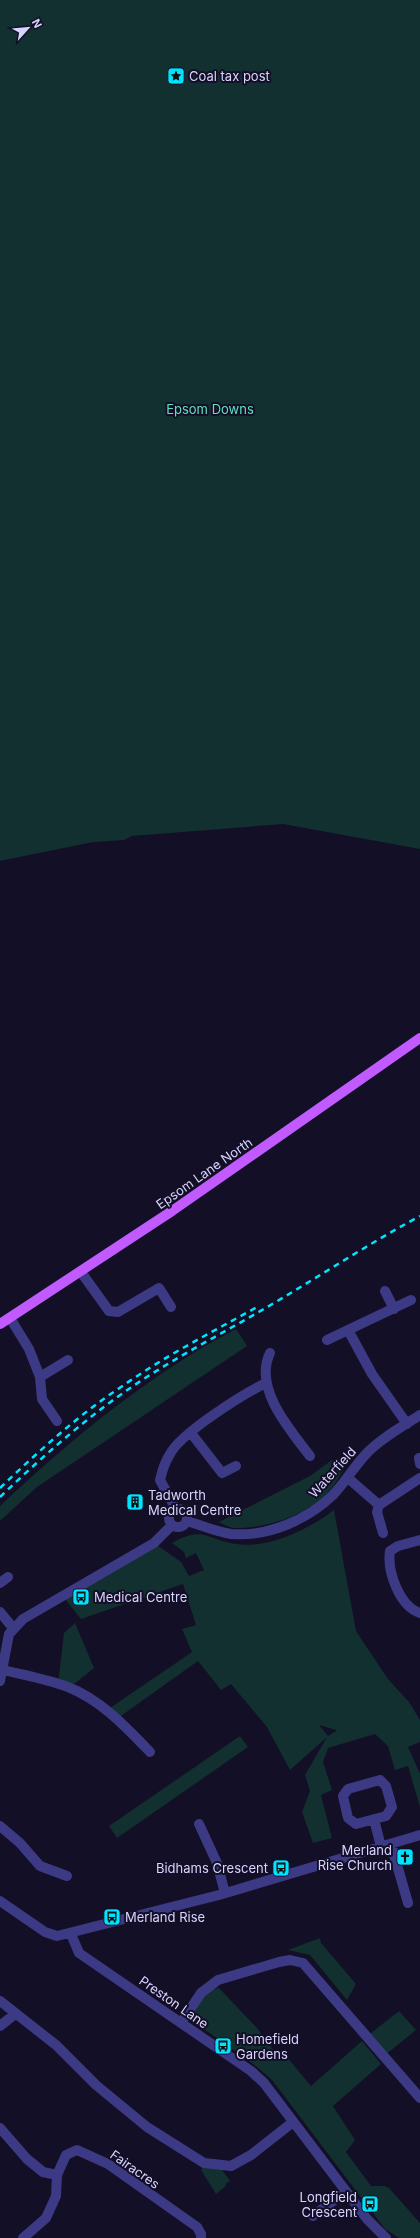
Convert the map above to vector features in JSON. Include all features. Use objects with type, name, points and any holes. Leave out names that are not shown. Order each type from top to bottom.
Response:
[{"type":"main road","name":"Epsom Lane North","points":[[0,1324],[81,1272],[221,1177],[420,1038]]},
{"type":"street","points":[[81,1272],[108,1311],[118,1312],[159,1288],[171,1307]]},
{"type":"street","points":[[384,1291],[394,1309]]},
{"type":"street","points":[[327,1340],[411,1300]]},
{"type":"street","points":[[10,1318],[29,1349],[40,1376],[42,1399],[57,1421]]},
{"type":"street","points":[[348,1330],[372,1374],[407,1424]]},
{"type":"street","points":[[270,1353],[266,1361],[266,1383],[284,1423],[310,1456]]},
{"type":"street","points":[[40,1376],[68,1360]]},
{"type":"street","points":[[172,1525],[180,1527],[187,1521],[184,1512],[176,1509],[160,1480],[170,1453],[191,1433],[244,1393],[266,1383]]},
{"type":"street","name":"Waterfield","points":[[187,1521],[230,1534],[257,1533],[282,1527],[320,1507],[348,1478],[366,1454],[386,1438],[420,1415]]},
{"type":"street","points":[[191,1433],[222,1473],[236,1466]]},
{"type":"street","points":[[348,1478],[379,1505]]},
{"type":"street","points":[[383,1533],[378,1512],[379,1505],[420,1478]]},
{"type":"street","points":[[172,1525],[169,1517],[171,1512],[176,1509]]},
{"type":"street","points":[[0,1682],[7,1642],[13,1628],[35,1610],[154,1543],[172,1525]]},
{"type":"street","points":[[420,1540],[398,1546],[390,1551],[389,1558],[397,1591],[411,1609],[420,1613]]},
{"type":"street","points":[[0,1612],[13,1628]]},
{"type":"street","points":[[3,1670],[51,1681],[86,1697],[118,1718],[150,1752]]},
{"type":"street","points":[[380,1780],[386,1786],[392,1807],[386,1816],[374,1819],[356,1824],[348,1818],[343,1796],[348,1789],[380,1780]]},
{"type":"street","points":[[374,1819],[408,1903]]},
{"type":"street","points":[[199,1824],[217,1863],[225,1893]]},
{"type":"street","points":[[0,1826],[20,1843],[40,1866],[67,1876]]},
{"type":"street","points":[[0,1901],[45,1932],[57,1936],[70,1934],[225,1893],[420,1835]]},
{"type":"street","name":"Preston Lane","points":[[70,1934],[79,1953],[251,2071],[272,2092],[345,2192],[367,2219],[386,2238]]},
{"type":"street","points":[[181,2023],[201,1994],[218,1980],[279,1962],[290,1960],[303,1963],[420,2098]]},
{"type":"street","points":[[0,2001],[56,2045],[96,2085],[146,2127],[204,2163],[231,2166],[251,2155],[293,2122]]},
{"type":"street","points":[[0,2026],[15,2014]]},
{"type":"street","points":[[0,2128],[27,2160],[43,2172],[57,2175]]},
{"type":"street","name":"Fairacres","points":[[23,2238],[46,2218],[56,2196],[57,2175],[66,2155],[78,2150],[108,2164],[197,2228],[201,2234],[201,2238]]},
{"type":"street","points":[[313,2216],[345,2192]]},
{"type":"green space","name":"Epsom Downs","points":[[0,0],[420,0],[420,849],[283,824],[132,836],[124,840],[93,842],[0,861]]},
{"type":"green space","points":[[236,1329],[247,1346],[37,1487],[0,1521],[0,1506],[54,1457],[112,1409],[173,1366]]},
{"type":"green space","points":[[332,1460],[345,1467],[325,1496],[302,1512],[281,1521],[246,1528],[233,1528],[219,1522],[310,1476]]},
{"type":"green space","points":[[334,1510],[356,1631],[388,1679],[409,1702],[420,1720],[420,1742],[408,1747],[420,1774],[420,1807],[408,1766],[395,1770],[388,1746],[375,1734],[328,1748],[323,1762],[332,1790],[321,1795],[332,1838],[313,1843],[302,1812],[310,1791],[305,1775],[327,1737],[290,1770],[267,1727],[231,1684],[221,1690],[198,1661],[118,1718],[107,1710],[192,1652],[182,1629],[196,1625],[183,1584],[81,1619],[65,1599],[154,1543],[181,1562],[189,1576],[204,1570],[196,1553],[186,1558],[184,1552],[172,1543],[183,1538],[199,1534],[226,1542],[249,1545],[288,1536]],"holes":[[[319,1725],[336,1730],[328,1736]]]},
{"type":"green space","points":[[75,1623],[94,1668],[69,1688],[58,1684],[64,1633]]},
{"type":"green space","points":[[240,1736],[248,1747],[117,1838],[109,1826]]},
{"type":"green space","points":[[320,1938],[321,1943],[356,1984],[347,2000],[310,1955],[288,1950]]},
{"type":"green space","points":[[219,1988],[257,2028],[279,2058],[286,2056],[311,2086],[362,2041],[381,2064],[333,2106],[355,2140],[346,2152],[371,2186],[384,2186],[389,2188],[420,2223],[420,2238],[399,2238],[385,2229],[272,2080],[256,2066],[194,2022],[192,2007],[201,1993]]},
{"type":"green space","points":[[399,2011],[416,2030],[384,2056],[366,2037]]},
{"type":"green space","points":[[204,2165],[220,2167],[230,2181],[225,2184],[226,2186],[216,2194],[201,2170]]},
{"type":"railway","points":[[0,1497],[44,1456],[123,1393],[179,1357],[255,1314],[420,1216]]},
{"type":"railway","points":[[0,1488],[58,1435],[105,1398],[172,1355],[259,1306]]},
{"type":"place","name":"Coal tax post","points":[[176,76]]},
{"type":"place","name":"Tadworth Medical Centre","points":[[135,1502]]},
{"type":"place","name":"Medical Centre","points":[[81,1597]]},
{"type":"place","name":"Merland Rise Church","points":[[405,1857]]},
{"type":"place","name":"Bidhams Crescent","points":[[281,1868]]},
{"type":"place","name":"Merland Rise","points":[[112,1917]]},
{"type":"place","name":"Homefield Gardens","points":[[223,2046]]},
{"type":"place","name":"Longfield Crescent","points":[[370,2204]]}]
